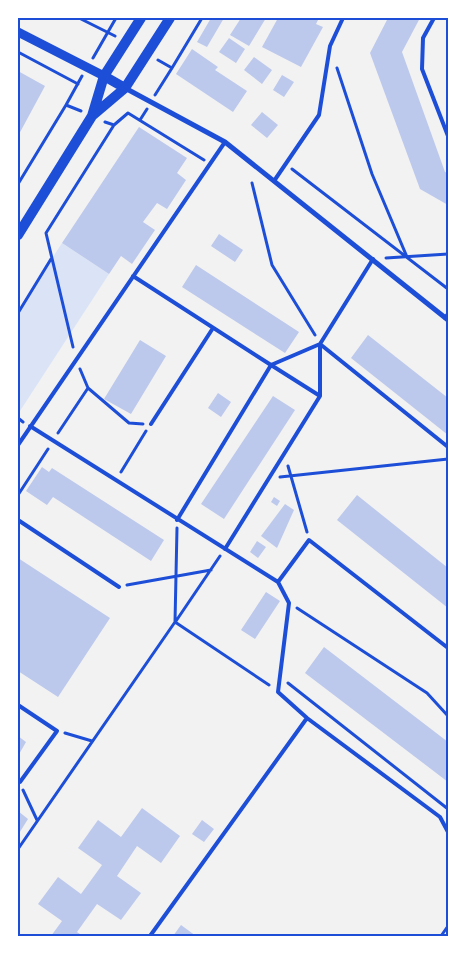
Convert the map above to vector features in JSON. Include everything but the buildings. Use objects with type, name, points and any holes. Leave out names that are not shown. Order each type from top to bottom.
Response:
[{"type":"main road","points":[[18,235],[92,116],[104,76],[141,18]]},
{"type":"main road","points":[[92,116],[125,88],[170,18]]},
{"type":"main road","points":[[104,76],[125,88]]},
{"type":"street","points":[[18,32],[104,76]]},
{"type":"street","points":[[125,88],[225,142],[447,317]]},
{"type":"lane","points":[[274,181],[319,116],[330,46],[343,18]]},
{"type":"lane","points":[[434,18],[423,38],[422,69],[448,136]]},
{"type":"lane","points":[[18,445],[225,142]]},
{"type":"lane","points":[[225,549],[320,396],[320,344],[373,259]]},
{"type":"lane","points":[[133,276],[320,396]]},
{"type":"lane","points":[[151,424],[213,328]]},
{"type":"lane","points":[[177,520],[272,365],[320,344]]},
{"type":"lane","points":[[320,344],[448,447]]},
{"type":"lane","points":[[30,426],[278,582],[289,603],[278,692],[307,718],[440,818],[448,832]]},
{"type":"lane","points":[[18,520],[119,587]]},
{"type":"lane","points":[[278,582],[309,540],[448,648]]},
{"type":"lane","points":[[18,705],[57,730],[19,782]]},
{"type":"lane","points":[[150,936],[307,718]]},
{"type":"path","points":[[330,46],[372,174],[407,257]]},
{"type":"path","points":[[18,52],[78,84]]},
{"type":"path","points":[[18,182],[66,104],[114,126]]},
{"type":"path","points":[[115,481],[151,424],[129,423],[88,388],[76,360],[46,233],[114,126],[128,113],[204,160],[213,160]]},
{"type":"path","points":[[286,164],[448,289]]},
{"type":"path","points":[[252,183],[272,265],[320,344]]},
{"type":"path","points":[[373,259],[448,254]]},
{"type":"path","points":[[18,314],[52,258]]},
{"type":"path","points":[[18,495],[88,388]]},
{"type":"path","points":[[284,453],[309,540]]},
{"type":"path","points":[[269,479],[448,458]]},
{"type":"path","points":[[175,622],[177,520]]},
{"type":"path","points":[[18,849],[225,549]]},
{"type":"path","points":[[119,587],[211,570]]},
{"type":"path","points":[[293,616],[294,606],[427,693],[448,716]]},
{"type":"path","points":[[175,622],[278,692]]},
{"type":"path","points":[[287,682],[448,809]]},
{"type":"path","points":[[57,730],[93,741]]},
{"type":"path","points":[[19,782],[37,820]]},
{"type":"path","points":[[441,936],[448,926]]},
{"type":"shaded area","points":[[62,243],[109,274],[18,414],[18,311]]}]
